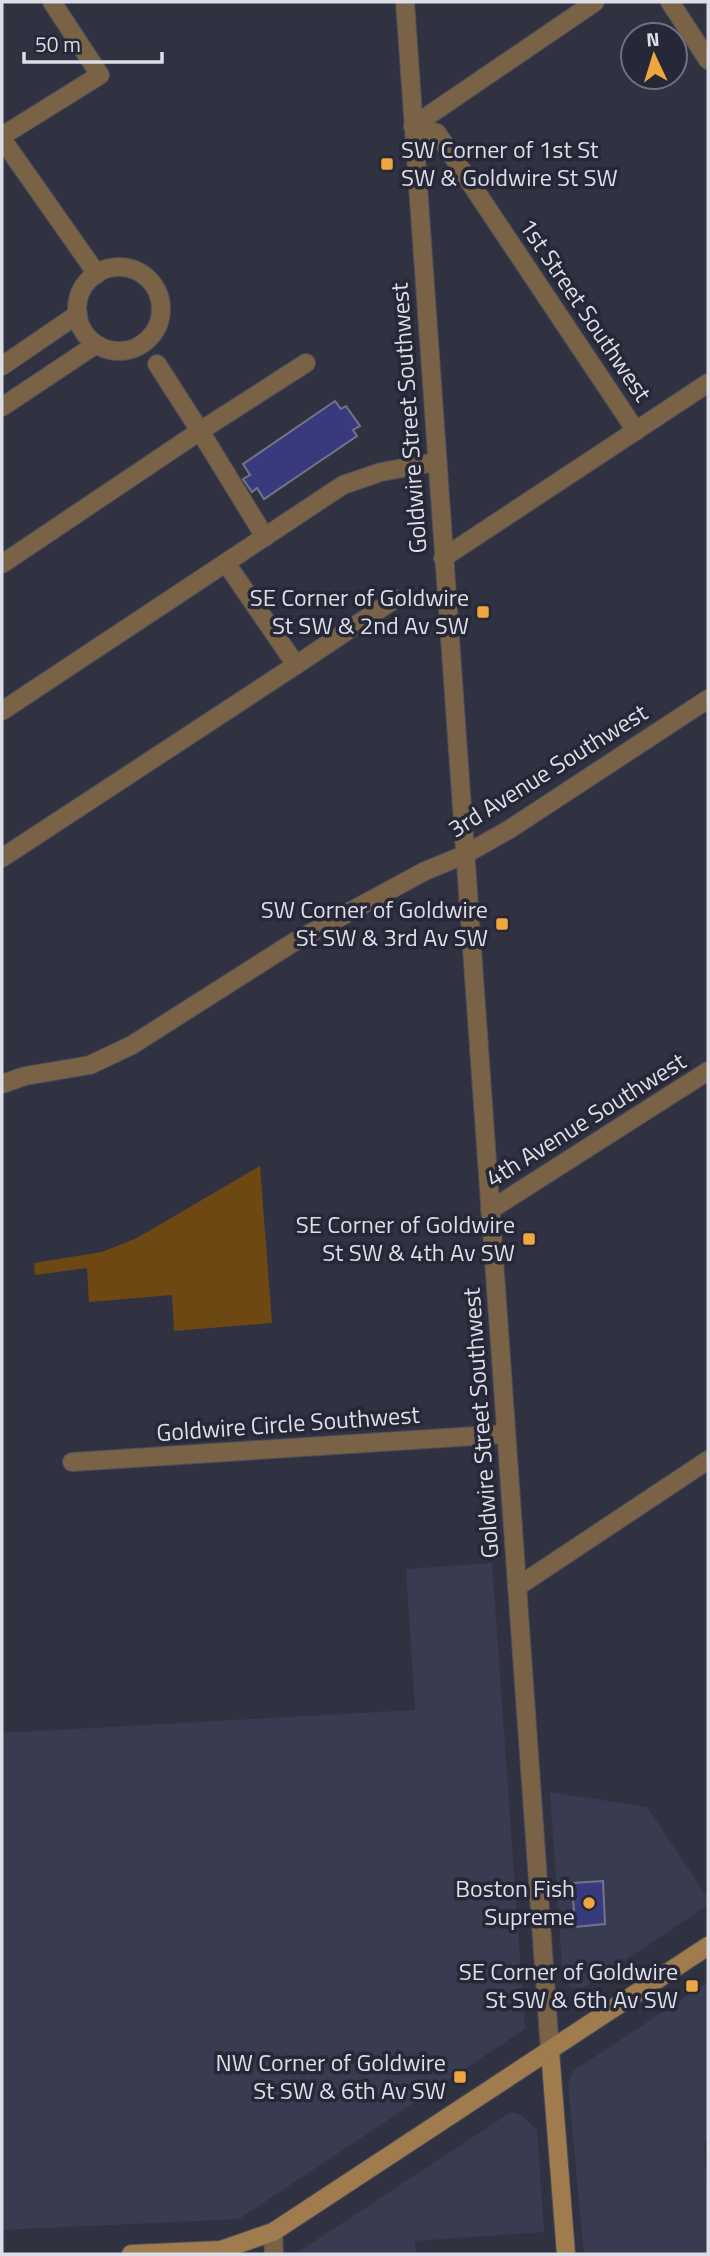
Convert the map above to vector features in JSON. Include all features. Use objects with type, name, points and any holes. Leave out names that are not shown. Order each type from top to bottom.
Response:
[{"type":"main road","points":[[131,2254],[221,2250],[273,2232],[708,1946]]},
{"type":"main road","name":"Goldwire Street Southwest","points":[[550,2051],[566,2254]]},
{"type":"street","points":[[52,2],[100,75],[2,137],[97,274]]},
{"type":"street","name":"Goldwire Street Southwest","points":[[405,2],[550,2051]]},
{"type":"street","points":[[413,126],[594,2]]},
{"type":"street","points":[[670,2],[708,60]]},
{"type":"street","name":"1st Street Southwest","points":[[413,126],[437,133],[636,430]]},
{"type":"street","points":[[123,267],[148,278],[156,288],[161,301],[161,315],[148,340],[133,349],[108,350],[95,345],[85,334],[78,314],[80,294],[86,283],[97,274],[109,268],[123,267]]},
{"type":"street","points":[[2,366],[78,314]]},
{"type":"street","points":[[152,334],[158,355],[157,364],[265,537]]},
{"type":"street","points":[[2,407],[95,345]]},
{"type":"street","points":[[133,349],[147,361],[157,364]]},
{"type":"street","points":[[2,564],[306,363]]},
{"type":"street","points":[[443,558],[708,383]]},
{"type":"street","points":[[2,711],[343,485],[382,472],[436,462]]},
{"type":"street","points":[[226,564],[296,665]]},
{"type":"street","points":[[2,858],[395,599]]},
{"type":"street","name":"3rd Avenue Southwest","points":[[2,1084],[25,1076],[90,1065],[132,1045],[294,942],[425,871],[464,855],[510,829],[708,699]]},
{"type":"street","name":"4th Avenue Southwest","points":[[490,1210],[708,1071]]},
{"type":"street","name":"Goldwire Circle Southwest","points":[[72,1462],[506,1434]]},
{"type":"street","points":[[517,1587],[708,1460]]},
{"type":"street","points":[[273,2232],[274,2254]]},
{"type":"shaded area","points":[[260,1166],[272,1323],[174,1331],[172,1295],[89,1302],[87,1268],[35,1275],[34,1263],[102,1252],[137,1238]]},
{"type":"shaded area","points":[[492,1563],[525,2029],[239,2219],[2,2230],[2,1733],[415,1710],[406,1569]]},
{"type":"shaded area","points":[[550,1792],[647,1807],[708,1898],[708,1905],[583,1988],[570,1987],[563,1980]]},
{"type":"shaded area","points":[[708,1982],[708,2140],[704,2143],[708,2254],[584,2254],[568,2084],[573,2071]]},
{"type":"shaded area","points":[[511,2112],[521,2115],[537,2130],[544,2232],[415,2241],[416,2254],[295,2254]]},
{"type":"building","points":[[335,401],[341,409],[346,406],[360,426],[353,430],[357,436],[264,499],[257,488],[252,492],[243,479],[250,475],[243,464]]},
{"type":"building","name":"Boston Fish Supreme","points":[[603,1881],[605,1924],[575,1927],[572,1883]]},
{"type":"place","name":"SW Corner of 1st St SW & Goldwire St SW","points":[[387,164]]},
{"type":"place","name":"SE Corner of Goldwire St SW & 2nd Av SW","points":[[483,612]]},
{"type":"place","name":"SW Corner of Goldwire St SW & 3rd Av SW","points":[[502,924]]},
{"type":"place","name":"SE Corner of Goldwire St SW & 4th Av SW","points":[[529,1239]]},
{"type":"place","name":"Boston Fish Supreme","points":[[589,1903]]},
{"type":"place","name":"SE Corner of Goldwire St SW & 6th Av SW","points":[[692,1986]]},
{"type":"place","name":"NW Corner of Goldwire St SW & 6th Av SW","points":[[460,2077]]}]
